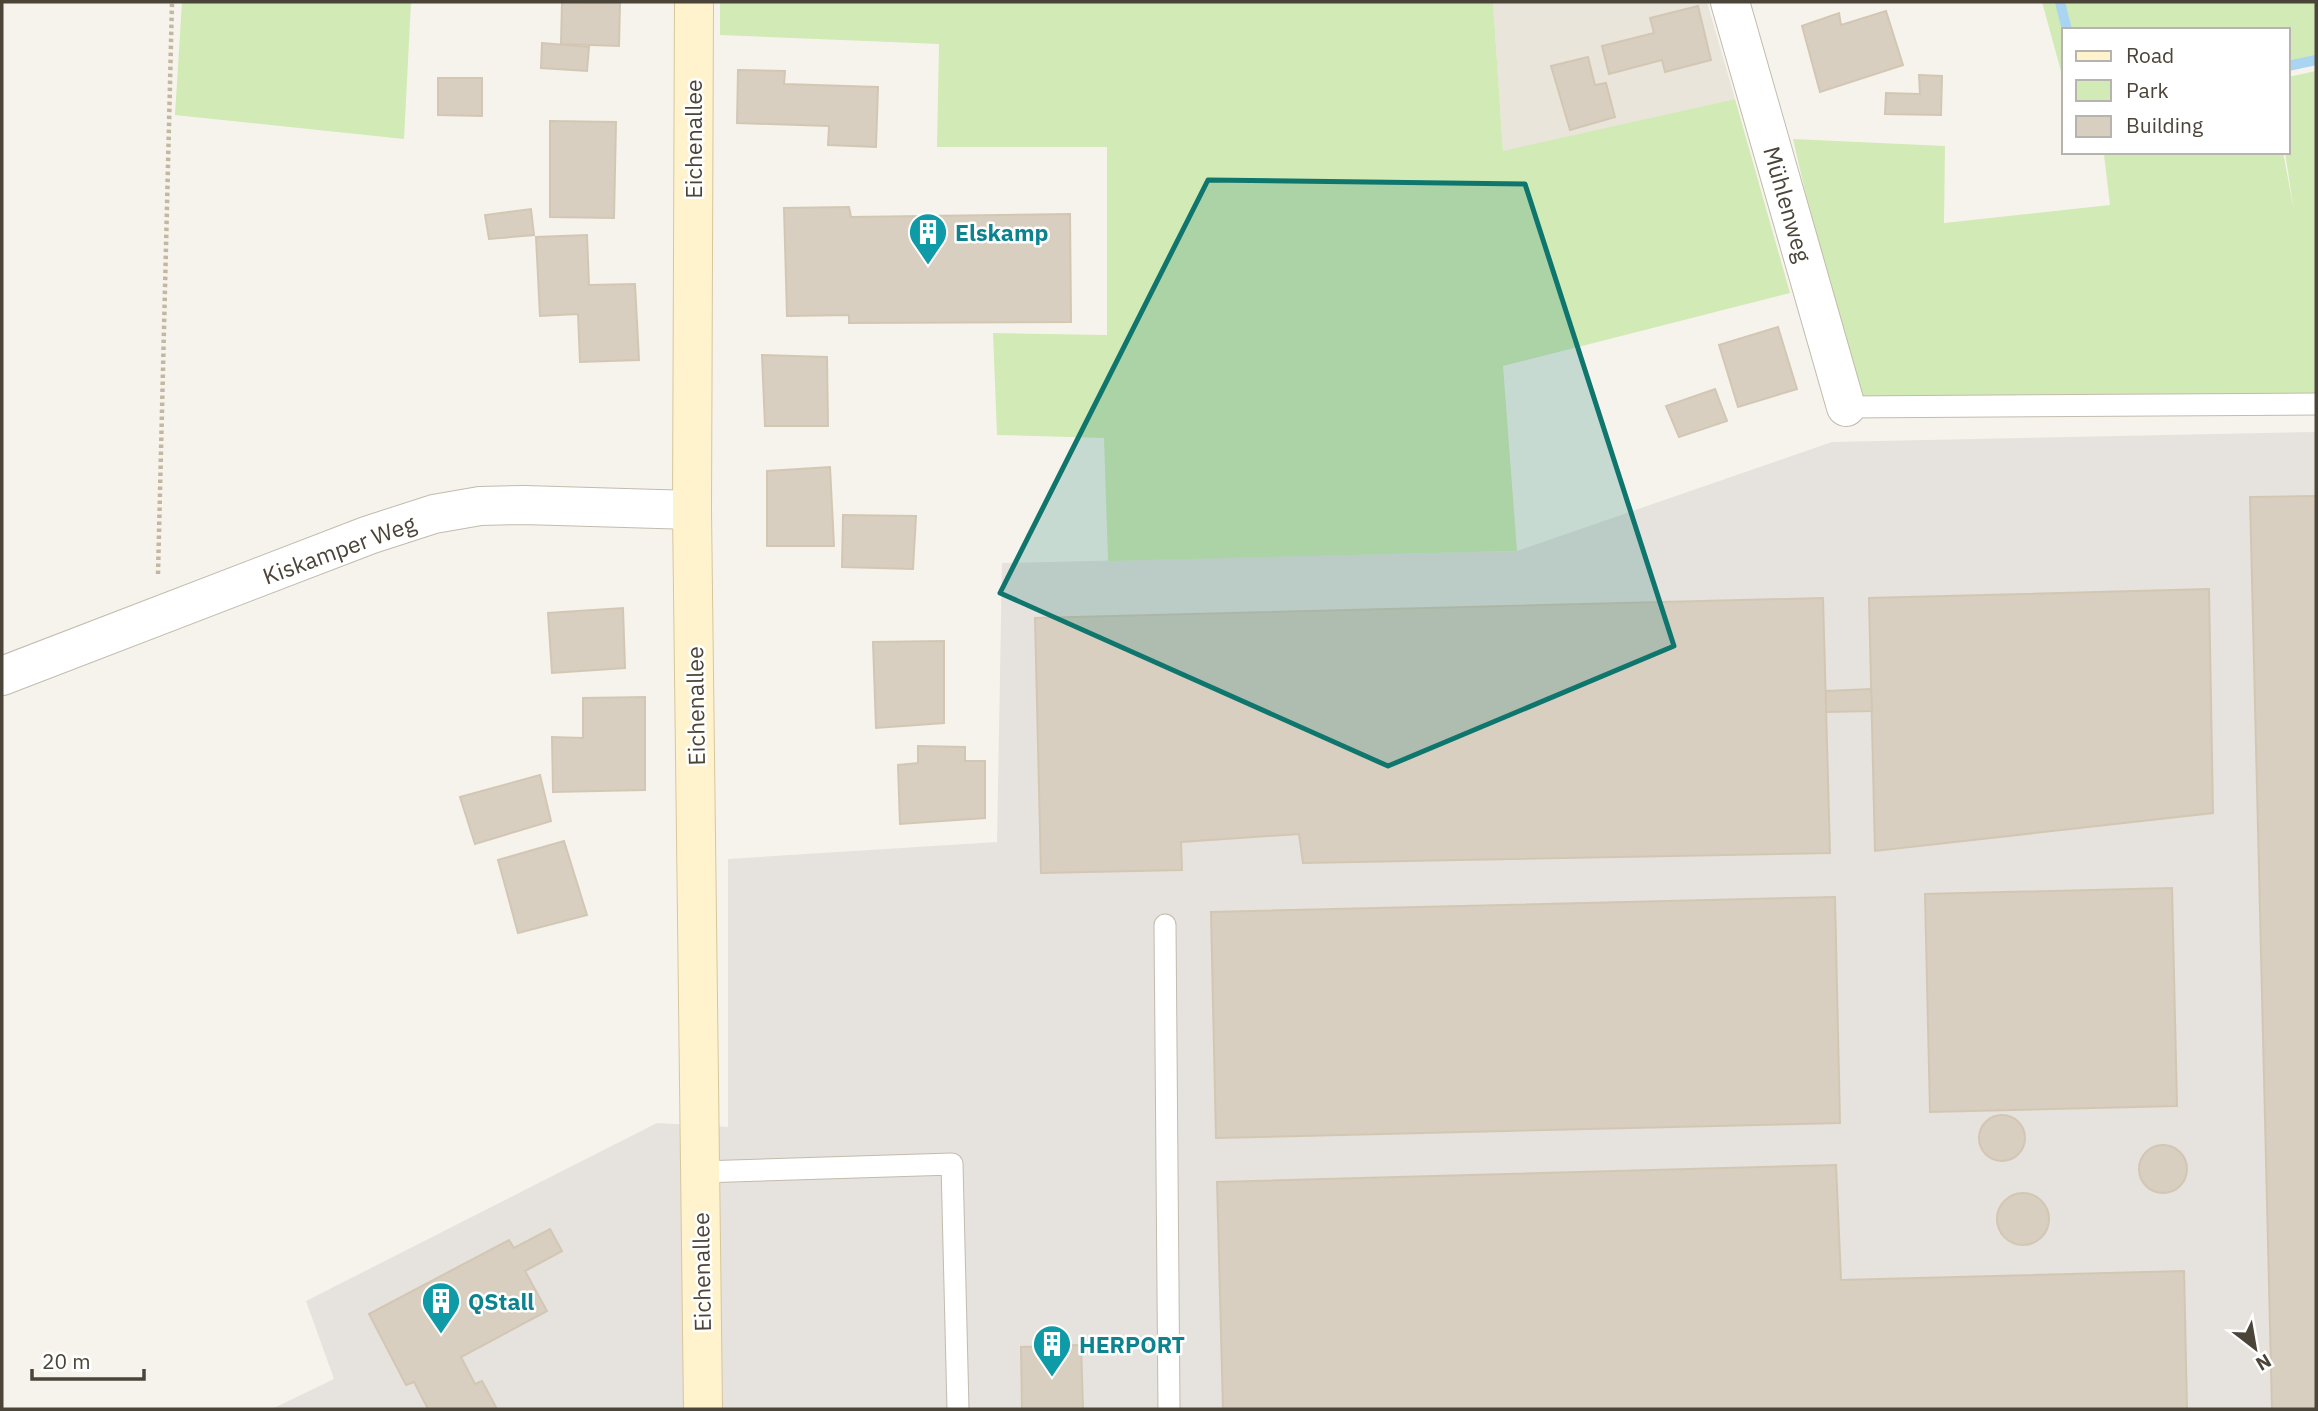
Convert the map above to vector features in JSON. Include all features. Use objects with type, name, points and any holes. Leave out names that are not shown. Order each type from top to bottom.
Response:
[{"type":"street","name":"Eichenallee","points":[[694,2],[692,510],[703,1409]]},
{"type":"street","name":"Mühlenweg","points":[[1730,2],[1846,407]]},
{"type":"street","name":"Kiskamper Weg","points":[[2,676],[369,536],[434,514],[480,506],[524,505],[692,510]]},
{"type":"lane","points":[[1846,407],[2316,404]]},
{"type":"lane","points":[[1165,925],[1169,1409]]},
{"type":"lane","points":[[700,1172],[953,1164],[958,1409]]},
{"type":"path","points":[[157,617],[172,2]]},
{"type":"highlighted area","points":[[1208,180],[1525,184],[1674,646],[1388,766],[1000,593]]},
{"type":"shaded area","points":[[1493,2],[1707,2],[1735,99],[1503,152]]},
{"type":"shaded area","points":[[2316,432],[2316,1409],[272,1409],[334,1379],[306,1301],[657,1123],[728,1127],[728,859],[997,842],[1002,563],[1517,551],[1832,442]]},
{"type":"green space","points":[[182,2],[411,2],[404,139],[175,115]]},
{"type":"green space","points":[[720,2],[1493,2],[1503,151],[1735,99],[1790,293],[1503,366],[1517,551],[1108,561],[1104,438],[997,435],[993,333],[1107,335],[1107,147],[937,147],[939,44],[720,35]]},
{"type":"green space","points":[[2042,2],[2316,2],[2316,57],[2290,63],[2290,28],[2062,28],[2062,75]]},
{"type":"green space","points":[[2316,71],[2316,401],[1855,407],[1793,139],[1945,146],[1944,223],[2110,205],[2104,155],[2108,154],[2283,154],[2294,211],[2285,154],[2290,154],[2290,77]]},
{"type":"building","points":[[562,2],[620,3],[619,46],[561,44]]},
{"type":"building","points":[[1698,6],[1711,60],[1665,72],[1662,60],[1609,74],[1602,46],[1654,33],[1650,18]]},
{"type":"building","points":[[1886,11],[1903,65],[1820,92],[1802,26],[1839,13],[1841,25]]},
{"type":"building","points":[[542,43],[589,47],[587,71],[541,68]]},
{"type":"building","points":[[1588,57],[1595,85],[1606,83],[1615,117],[1570,130],[1551,66]]},
{"type":"building","points":[[738,70],[785,71],[784,84],[878,87],[876,147],[828,145],[829,126],[737,123]]},
{"type":"building","points":[[1919,75],[1942,76],[1941,115],[1885,114],[1886,93],[1920,94]]},
{"type":"building","points":[[438,78],[482,78],[482,116],[438,115]]},
{"type":"building","points":[[550,121],[616,122],[614,218],[550,217]]},
{"type":"building","name":"Elskamp","points":[[849,207],[851,217],[1070,214],[1071,322],[849,323],[849,315],[787,316],[784,208]]},
{"type":"building","points":[[531,209],[534,235],[489,239],[485,215]]},
{"type":"building","points":[[587,235],[589,285],[635,284],[639,360],[580,362],[578,314],[540,316],[536,237]]},
{"type":"building","points":[[1778,327],[1797,389],[1738,407],[1719,345]]},
{"type":"building","points":[[762,355],[827,357],[828,426],[765,426]]},
{"type":"building","points":[[1715,389],[1727,421],[1679,437],[1666,406]]},
{"type":"building","points":[[830,467],[834,546],[767,546],[767,471]]},
{"type":"building","points":[[2316,496],[2316,1409],[2272,1409],[2250,497]]},
{"type":"building","points":[[843,515],[916,516],[913,569],[842,567]]},
{"type":"building","points":[[2209,589],[2213,813],[1875,851],[1869,598]]},
{"type":"building","points":[[1823,598],[1830,853],[1303,863],[1299,834],[1181,842],[1182,870],[1041,873],[1035,618]]},
{"type":"building","points":[[623,608],[625,668],[552,673],[548,613]]},
{"type":"building","points":[[944,641],[944,723],[876,728],[873,642]]},
{"type":"building","points":[[1871,689],[1872,711],[1826,712],[1826,691]]},
{"type":"building","points":[[645,697],[645,790],[553,792],[552,737],[583,738],[583,698]]},
{"type":"building","points":[[918,746],[965,747],[965,761],[985,761],[985,818],[900,824],[898,765],[918,763]]},
{"type":"building","points":[[540,775],[551,821],[475,844],[460,797]]},
{"type":"building","points":[[564,841],[587,915],[518,933],[498,860]]},
{"type":"building","points":[[2172,888],[2177,1106],[1930,1112],[1925,894]]},
{"type":"building","points":[[1835,897],[1840,1123],[1216,1138],[1211,912]]},
{"type":"building","points":[[2002,1115],[2018,1122],[2025,1138],[2018,1154],[2002,1161],[1986,1154],[1979,1138],[1986,1122]]},
{"type":"building","points":[[2163,1145],[2180,1152],[2187,1169],[2180,1186],[2163,1193],[2146,1186],[2139,1169],[2146,1152]]},
{"type":"building","points":[[1836,1165],[1841,1280],[2184,1271],[2187,1409],[1223,1409],[1217,1182]]},
{"type":"building","points":[[2023,1193],[2033,1195],[2041,1201],[2047,1209],[2047,1229],[2041,1237],[2033,1243],[2023,1245],[2013,1243],[2005,1237],[1999,1229],[1997,1219],[1999,1209],[2005,1201],[2013,1195]]},
{"type":"building","name":"QStall","points":[[550,1229],[562,1251],[525,1271],[547,1311],[461,1357],[475,1384],[482,1381],[497,1409],[428,1409],[414,1382],[406,1385],[369,1314],[509,1240],[514,1248]]},
{"type":"building","name":"HERPORT","points":[[1081,1345],[1083,1409],[1022,1409],[1021,1347]]},
{"type":"waterway","points":[[2060,2],[2066,28]]},
{"type":"waterway","points":[[2290,66],[2316,60]]},
{"type":"place","name":"Elskamp","points":[[928,266]]},
{"type":"place","name":"QStall","points":[[441,1335]]},
{"type":"place","name":"HERPORT","points":[[1052,1378]]}]
